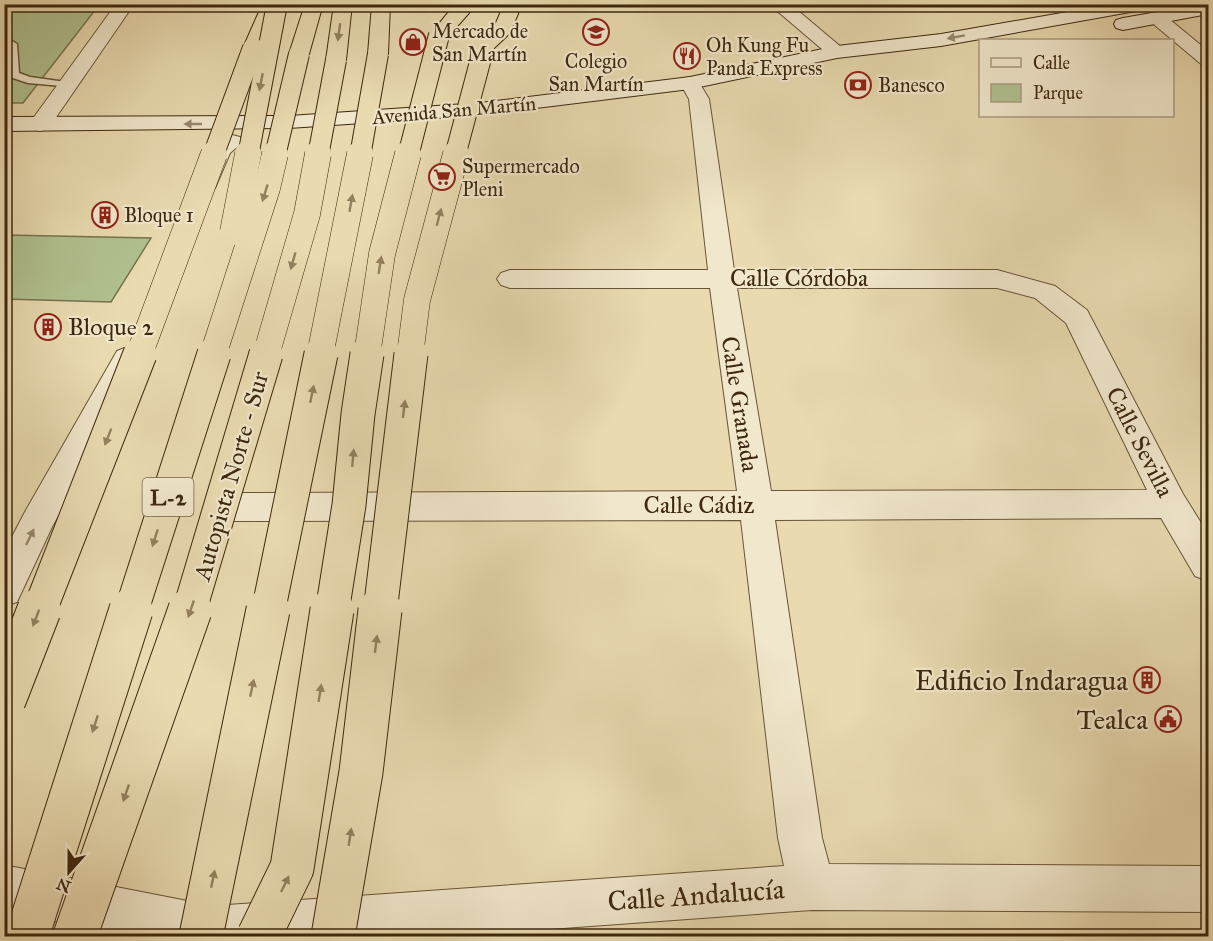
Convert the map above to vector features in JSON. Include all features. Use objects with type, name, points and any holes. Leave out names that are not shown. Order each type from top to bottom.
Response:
[{"type":"highway","points":[[253,48],[261,4]]},
{"type":"highway","name":"L-2","points":[[4,700],[134,370],[253,48],[267,14],[277,4]]},
{"type":"highway","name":"L-2","points":[[190,430],[242,188],[277,4]]},
{"type":"highway","name":"L-2","points":[[27,936],[267,188],[299,54],[314,4]]},
{"type":"highway","name":"Autopista Norte - Sur","points":[[75,936],[200,582],[307,214],[334,71],[343,4]]},
{"type":"highway","points":[[200,934],[348,220],[378,54],[381,4]]},
{"type":"highway","points":[[259,936],[292,868],[349,505],[358,414],[382,254],[442,20],[463,9],[464,4]]},
{"type":"highway","points":[[333,936],[361,772],[417,300],[495,4]]},
{"type":"highway","points":[[484,47],[501,33],[513,4]]},
{"type":"street","points":[[40,124],[125,4]]},
{"type":"street","points":[[778,4],[837,52]]},
{"type":"street","points":[[1144,8],[1209,60]]},
{"type":"street","name":"Avenida San Martín","points":[[1033,39],[1144,8]]},
{"type":"street","name":"Avenida San Martín","points":[[4,141],[232,142],[413,132],[539,120],[695,91],[837,52],[941,40],[1144,8],[1209,9]]},
{"type":"street","points":[[889,65],[979,49]]},
{"type":"street","name":"Avenida San Martín","points":[[4,124],[241,124],[344,120],[763,87]]},
{"type":"street","name":"Calle Granada","points":[[695,91],[756,504],[800,838],[812,887]]},
{"type":"street","points":[[4,590],[38,520],[164,291],[220,150],[232,142]]},
{"type":"street","name":"Calle Córdoba","points":[[510,279],[997,279],[1045,292],[1077,317]]},
{"type":"street","name":"Calle Sevilla","points":[[1077,317],[1171,504],[1209,565]]},
{"type":"street","name":"Calle Cádiz","points":[[226,507],[1171,504]]},
{"type":"street","name":"Calle Andalucía","points":[[4,888],[200,934],[812,887],[1209,889]]},
{"type":"lane","points":[[4,39],[12,44],[14,75],[28,80],[69,85]]},
{"type":"green space","points":[[5,5],[99,5],[23,103],[5,103]]},
{"type":"green space","points":[[5,235],[151,238],[111,302],[5,299]]},
{"type":"place","name":"Colegio San Martín","points":[[596,32]]},
{"type":"place","name":"Mercado de San Martín","points":[[413,42]]},
{"type":"place","name":"Oh Kung Fu Panda Express","points":[[687,56]]},
{"type":"place","name":"Banesco","points":[[858,85]]},
{"type":"place","name":"Supermercado Pleni","points":[[442,177]]},
{"type":"place","name":"Bloque 1","points":[[105,215]]},
{"type":"place","name":"Bloque 2","points":[[48,327]]},
{"type":"place","name":"Edificio Indaragua","points":[[1147,680]]},
{"type":"place","name":"Tealca","points":[[1168,719]]}]
